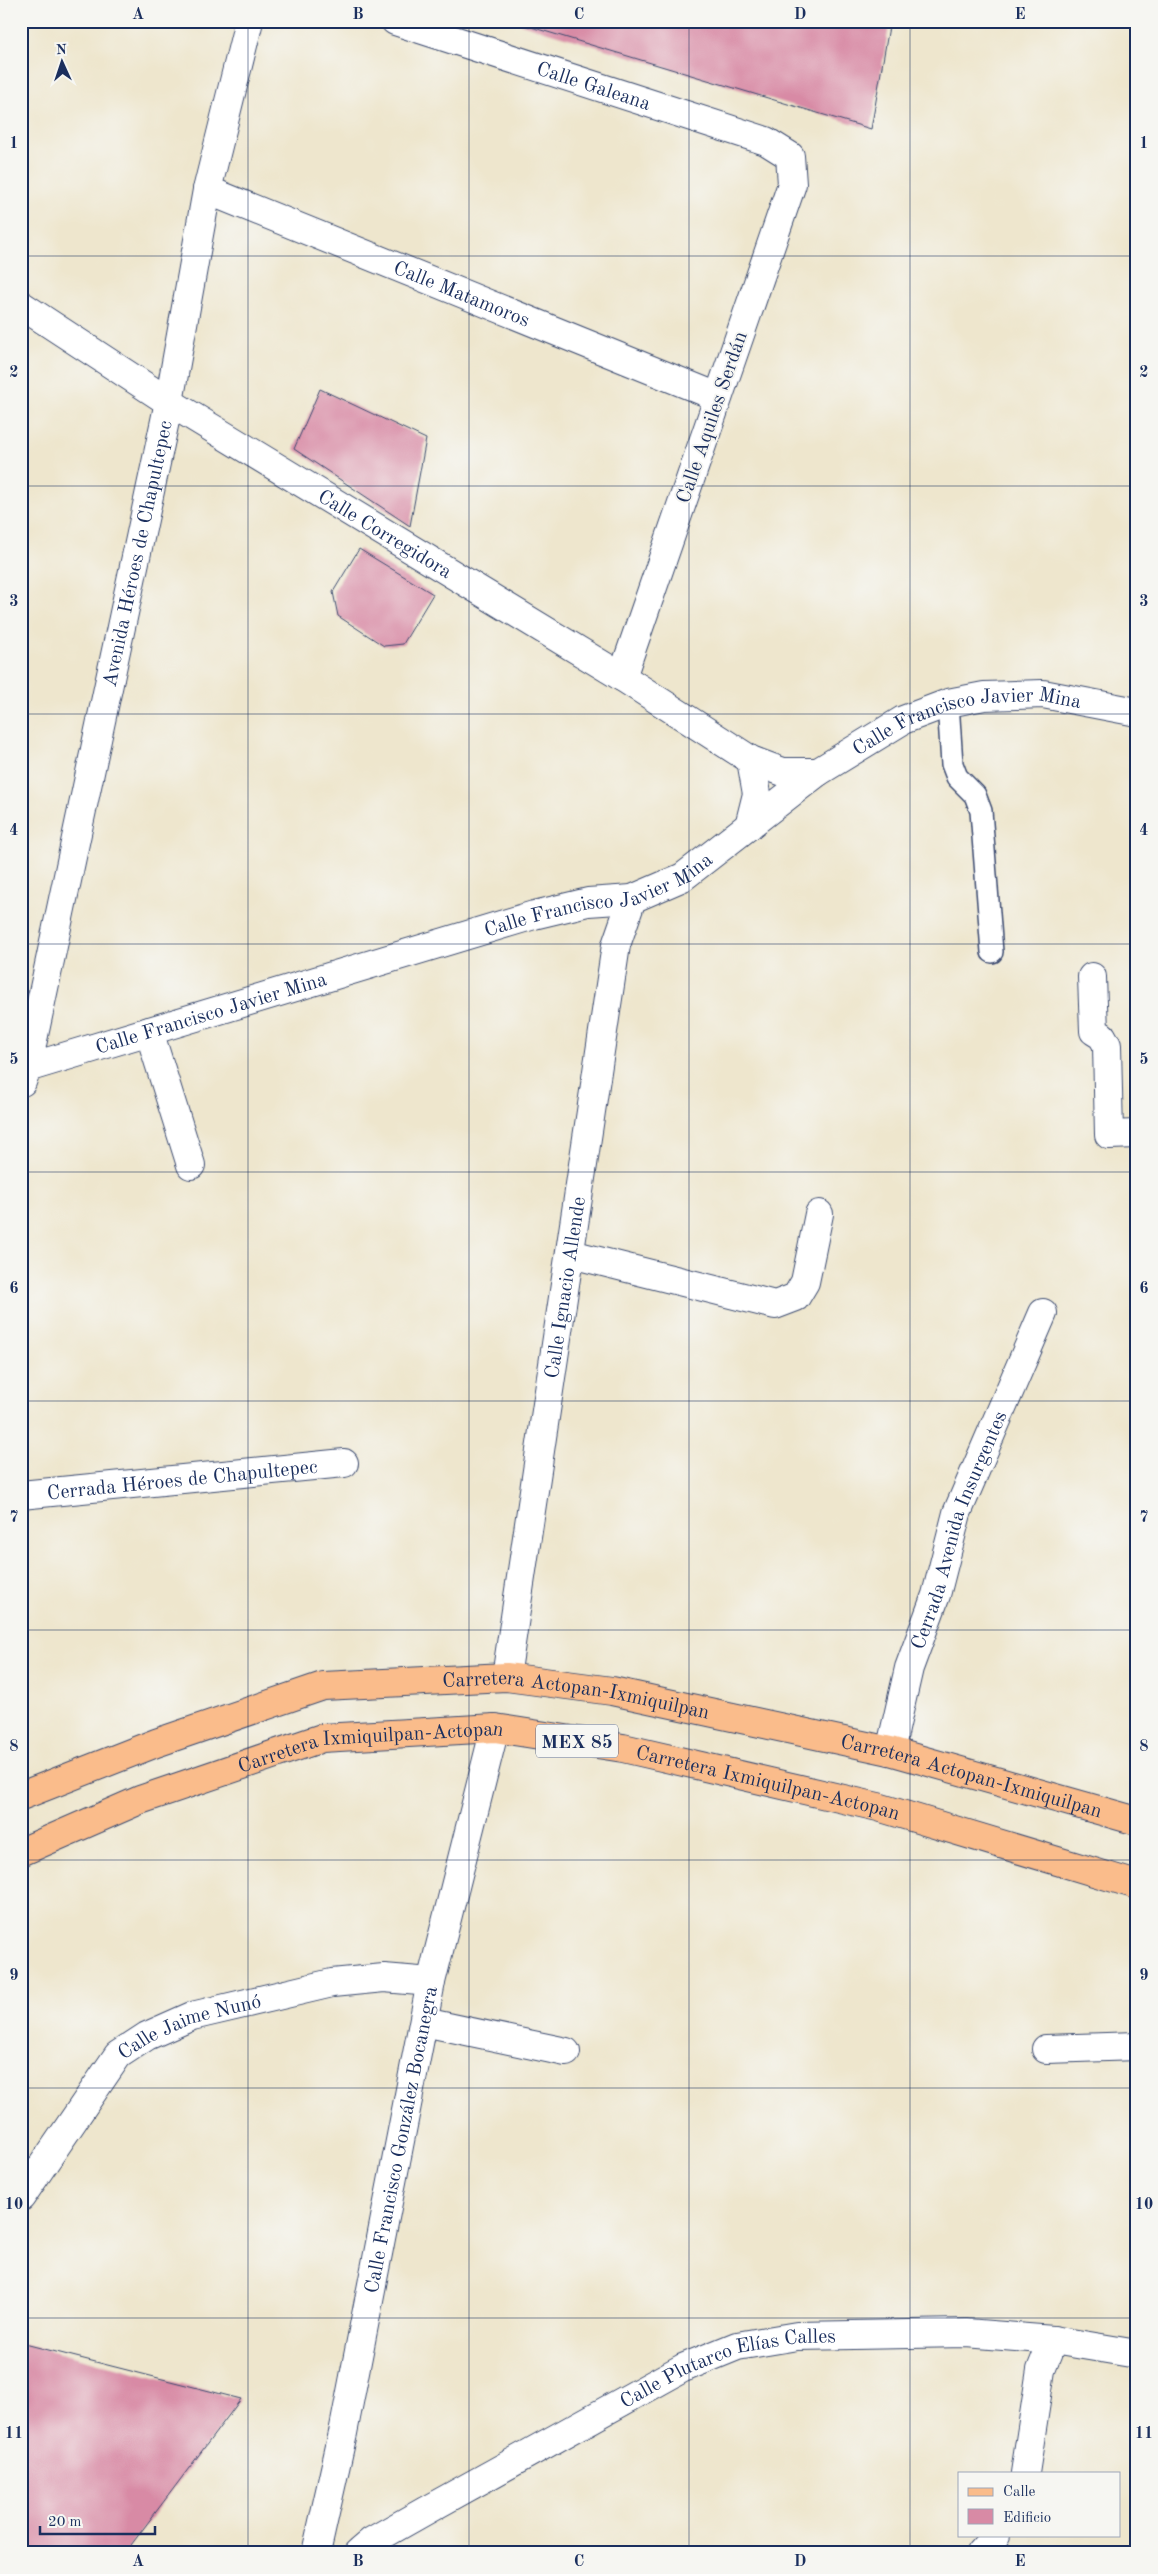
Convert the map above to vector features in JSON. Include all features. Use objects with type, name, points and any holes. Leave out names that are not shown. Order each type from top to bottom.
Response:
[{"type":"main road","name":"Carretera Actopan-Ixmiquilpan","points":[[21,1796],[156,1743],[323,1686],[506,1677],[612,1691],[890,1751],[1137,1821]]},
{"type":"main road","name":"Carretera Ixmiquilpan-Actopan","points":[[21,1852],[140,1800],[322,1738],[495,1728],[623,1748],[878,1807],[1137,1885]]},
{"type":"street","name":"Avenida Héroes de Chapultepec","points":[[24,1076],[169,402],[207,190],[249,21]]},
{"type":"street","name":"Calle Galeana","points":[[395,21],[766,140],[790,156]]},
{"type":"street","name":"Calle Aquiles Serdán","points":[[622,678],[792,184],[790,156]]},
{"type":"street","name":"Calle Matamoros","points":[[207,190],[718,397]]},
{"type":"street","name":"Calle Corregidora","points":[[21,306],[169,402],[622,678],[751,760],[783,772],[818,772]]},
{"type":"street","name":"Calle Francisco Javier Mina","points":[[24,1076],[149,1031],[534,915],[588,902],[632,899],[683,877],[818,772],[903,720],[948,703],[984,696],[1043,694],[1137,712]]},
{"type":"street","points":[[749,826],[757,794],[751,760]]},
{"type":"street","name":"Calle Ignacio Allende","points":[[506,1677],[616,945],[632,899]]},
{"type":"street","points":[[1092,977],[1094,1031],[1102,1036],[1107,1045],[1109,1135],[1137,1134]]},
{"type":"street","points":[[149,1031],[191,1165]]},
{"type":"street","points":[[571,1254],[775,1305],[796,1297],[805,1282],[819,1214]]},
{"type":"street","name":"Cerrada Avenida Insurgentes","points":[[890,1751],[909,1668],[936,1595],[958,1513],[1043,1313]]},
{"type":"street","name":"Cerrada Héroes de Chapultepec","points":[[21,1495],[344,1463]]},
{"type":"street","name":"Calle Francisco González Bocanegra","points":[[316,2553],[344,2423],[431,1982],[495,1728]]},
{"type":"street","name":"Calle Jaime Nunó","points":[[21,2197],[118,2055],[147,2036],[192,2016],[332,1983],[384,1978],[431,1982]]},
{"type":"street","points":[[424,2022],[566,2052]]},
{"type":"street","points":[[1046,2049],[1137,2046]]},
{"type":"street","name":"Calle Plutarco Elías Calles","points":[[358,2553],[372,2541],[417,2515],[683,2368],[737,2346],[797,2336],[966,2332],[1052,2340],[1137,2354]]},
{"type":"street","points":[[1025,2472],[1041,2370],[1052,2340]]},
{"type":"street","points":[[980,2553],[995,2536]]},
{"type":"lane","points":[[948,703],[952,764],[957,777],[975,795],[981,811],[992,952]]},
{"type":"building","points":[[511,21],[890,21],[871,129]]},
{"type":"building","points":[[320,389],[426,439],[410,526],[294,449]]},
{"type":"building","points":[[359,549],[433,594],[403,644],[384,646],[338,616],[333,592]]},
{"type":"building","points":[[21,2343],[241,2399],[125,2553],[21,2553]]}]
